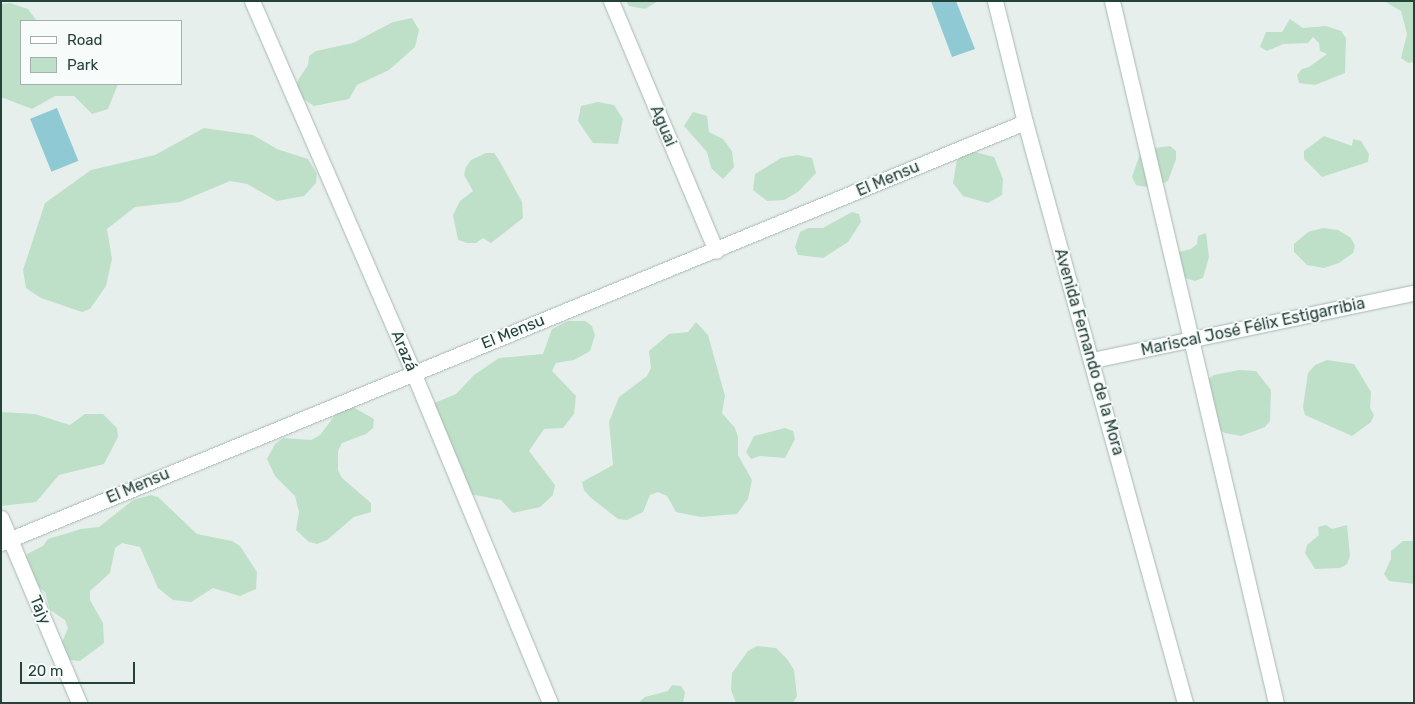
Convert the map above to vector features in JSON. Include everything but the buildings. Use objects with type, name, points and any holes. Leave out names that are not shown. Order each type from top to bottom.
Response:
[{"type":"street","name":"Arazá","points":[[252,1],[413,372],[550,703]]},
{"type":"street","name":"Aguai","points":[[611,1],[716,251]]},
{"type":"street","name":"Avenida Fernando de la Mora","points":[[995,1],[1025,122],[1185,703]]},
{"type":"street","points":[[1112,1],[1276,703]]},
{"type":"street","name":"El Mensu","points":[[6,541],[413,372],[716,251],[1025,122]]},
{"type":"street","name":"Mariscal José Félix Estigarribia","points":[[1092,360],[1414,293]]},
{"type":"street","name":"Tajy","points":[[1,518],[6,541],[79,703]]},
{"type":"green space","points":[[626,1],[658,1],[645,9],[629,6]]},
{"type":"green space","points":[[1384,1],[1414,1],[1414,62],[1408,63],[1401,58],[1407,34],[1401,11]]},
{"type":"green space","points":[[10,3],[28,9],[36,20],[20,20],[20,85],[118,85],[108,109],[92,114],[74,96],[55,96],[32,109],[1,97],[1,4]]},
{"type":"green space","points":[[412,18],[419,30],[415,47],[389,70],[357,85],[349,99],[314,106],[299,96],[296,88],[298,80],[308,65],[309,56],[316,51],[353,43],[393,22]]},
{"type":"green space","points":[[1290,19],[1303,28],[1326,26],[1341,31],[1346,38],[1345,73],[1315,85],[1299,83],[1297,75],[1302,69],[1309,67],[1327,54],[1320,51],[1319,43],[1313,37],[1308,43],[1283,44],[1267,51],[1260,47],[1266,32],[1282,32]]},
{"type":"green space","points":[[598,102],[614,105],[623,119],[618,144],[593,143],[578,121],[581,106]]},
{"type":"green space","points":[[693,112],[707,116],[709,132],[723,139],[732,151],[734,167],[723,179],[711,168],[707,152],[684,126]]},
{"type":"green space","points":[[204,128],[253,135],[277,149],[308,159],[317,174],[316,183],[304,196],[277,201],[247,184],[230,181],[180,202],[135,207],[107,229],[112,259],[106,286],[90,309],[82,312],[41,298],[26,288],[23,270],[45,203],[91,170],[155,155]]},
{"type":"green space","points":[[1324,136],[1352,146],[1353,139],[1361,141],[1369,154],[1368,162],[1322,177],[1304,159],[1304,151]]},
{"type":"green space","points":[[1170,146],[1176,151],[1176,159],[1168,181],[1152,188],[1136,185],[1132,177],[1140,154],[1147,149]]},
{"type":"green space","points":[[971,151],[994,157],[1003,179],[1002,195],[988,203],[963,196],[953,183],[957,160]]},
{"type":"green space","points":[[486,153],[494,153],[499,160],[522,202],[523,218],[491,243],[483,238],[476,243],[467,243],[458,240],[453,215],[460,201],[473,191],[464,175],[466,167],[471,160]]},
{"type":"green space","points":[[797,155],[812,158],[816,173],[798,192],[784,200],[767,201],[753,190],[755,174],[781,158]]},
{"type":"green space","points":[[852,212],[859,214],[861,222],[848,242],[823,258],[798,255],[795,247],[800,232],[808,228],[823,228]]},
{"type":"green space","points":[[1323,228],[1338,230],[1351,238],[1355,246],[1353,253],[1339,263],[1324,268],[1307,265],[1294,252],[1294,244],[1308,232]]},
{"type":"green space","points":[[1206,233],[1209,257],[1203,278],[1195,281],[1178,276],[1175,253],[1191,249],[1197,244],[1198,236]]},
{"type":"green space","points":[[568,321],[585,321],[592,326],[595,335],[590,351],[574,360],[556,363],[552,371],[576,396],[574,414],[563,428],[544,429],[529,451],[555,485],[553,495],[540,507],[513,513],[501,500],[465,493],[465,476],[432,404],[456,394],[474,375],[499,358],[543,354],[552,329]]},
{"type":"green space","points":[[696,322],[708,335],[725,396],[722,413],[735,428],[738,437],[738,455],[752,480],[748,499],[737,514],[701,517],[676,512],[667,496],[658,492],[650,495],[643,512],[627,520],[618,519],[590,497],[584,490],[582,482],[613,465],[609,422],[619,397],[647,376],[651,368],[649,351],[669,334],[688,332]]},
{"type":"green space","points":[[1327,360],[1354,364],[1371,392],[1370,408],[1374,415],[1371,422],[1352,436],[1305,415],[1303,407],[1308,373],[1315,365]]},
{"type":"green space","points":[[1239,370],[1256,371],[1271,390],[1270,421],[1265,427],[1241,436],[1225,433],[1209,425],[1213,399],[1206,396],[1207,380],[1214,375]]},
{"type":"green space","points":[[353,407],[374,419],[373,428],[366,434],[342,443],[338,451],[338,470],[342,478],[371,503],[371,512],[354,517],[327,540],[317,544],[309,542],[296,530],[299,512],[295,496],[275,476],[267,459],[275,444],[283,438],[311,440],[320,435],[336,414]]},
{"type":"green space","points":[[1,412],[35,414],[70,425],[85,414],[103,414],[117,428],[118,437],[104,464],[59,475],[36,502],[1,506]]},
{"type":"green space","points":[[785,428],[793,431],[795,439],[785,458],[760,456],[751,459],[746,452],[754,436]]},
{"type":"green space","points":[[151,495],[158,497],[197,534],[232,541],[240,546],[257,572],[256,589],[240,596],[213,588],[191,602],[173,600],[158,588],[140,547],[122,543],[115,548],[110,573],[90,591],[90,600],[103,623],[104,643],[80,661],[70,660],[63,654],[61,645],[68,628],[65,620],[50,610],[45,592],[30,580],[23,562],[27,554],[43,546],[48,539],[81,529],[99,527],[133,500]]},
{"type":"green space","points":[[1326,525],[1332,529],[1347,525],[1350,556],[1347,564],[1340,568],[1315,569],[1305,553],[1307,545],[1319,535],[1318,527]]},
{"type":"green space","points":[[1403,541],[1414,541],[1414,584],[1389,581],[1384,574],[1391,559],[1391,551]]},
{"type":"green space","points":[[757,646],[776,648],[787,659],[794,670],[797,696],[793,703],[736,703],[731,690],[732,673],[748,651]]},
{"type":"green space","points":[[672,685],[681,686],[685,692],[683,703],[638,703],[645,697],[668,691]]},
{"type":"water","points":[[931,1],[956,1],[975,49],[952,57]]},
{"type":"water","points":[[57,108],[78,161],[51,172],[30,119]]}]
